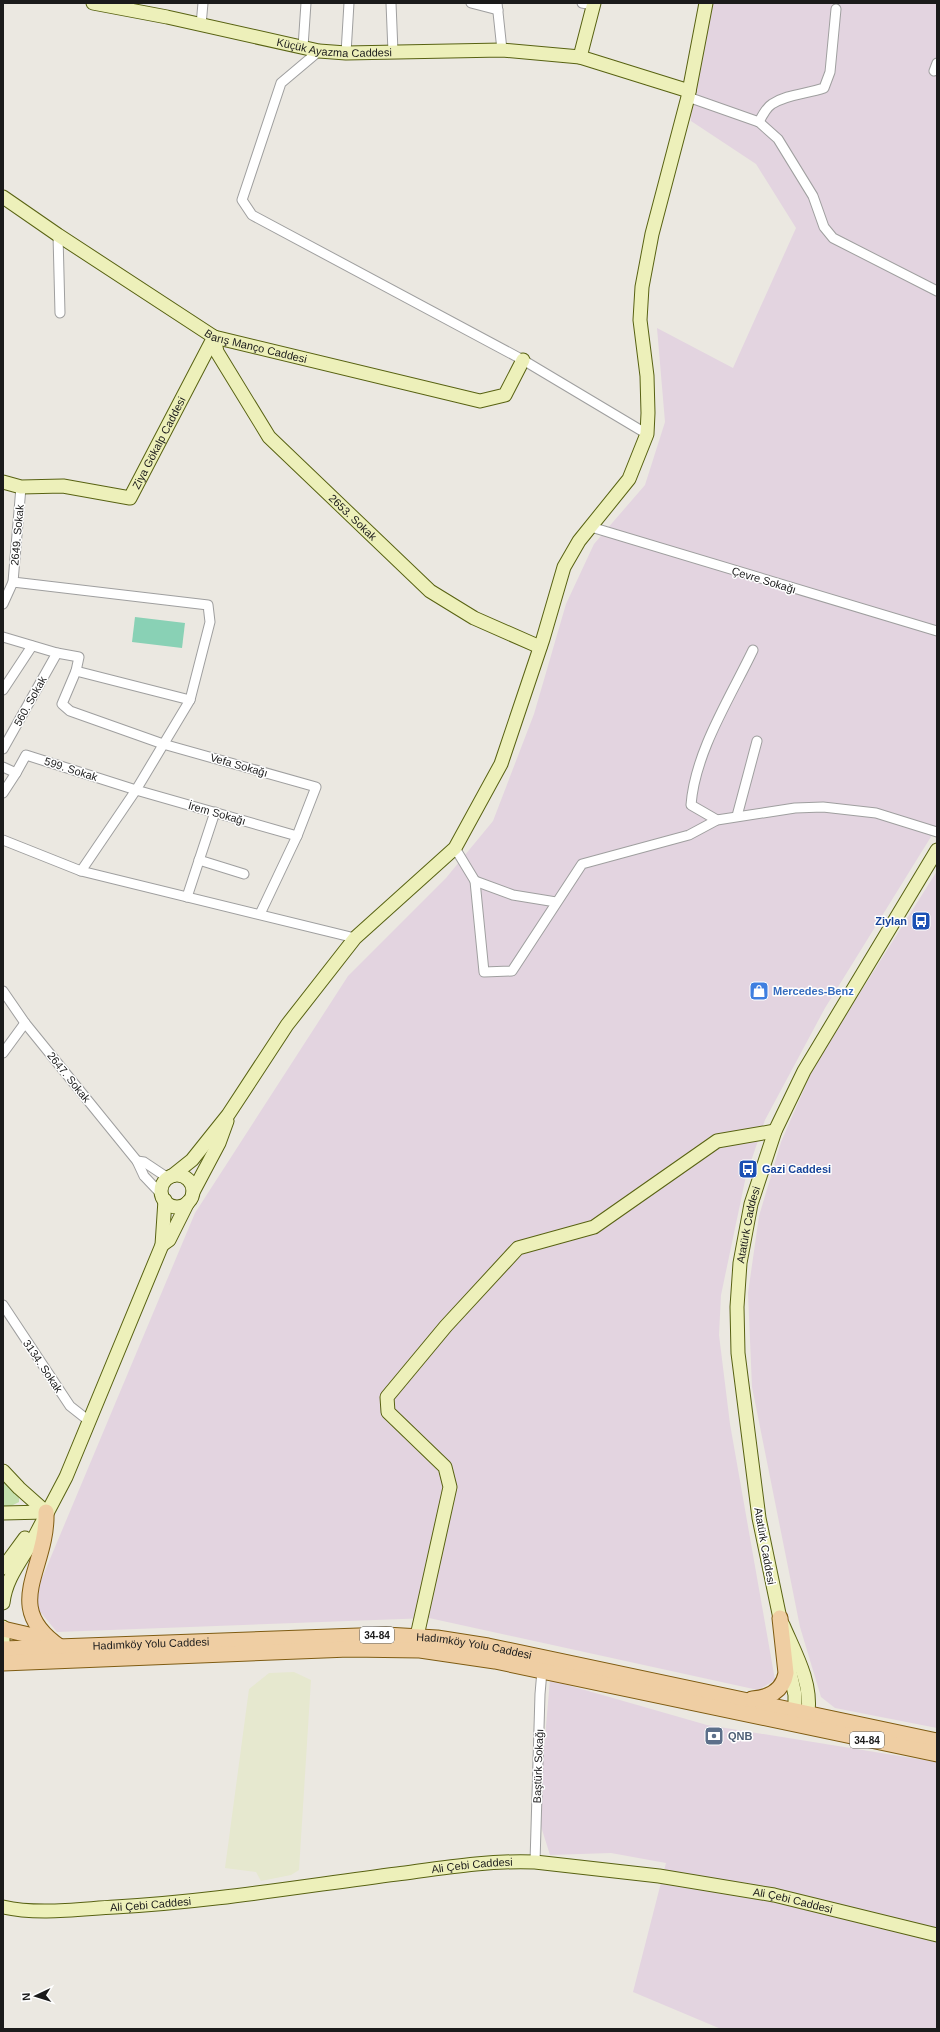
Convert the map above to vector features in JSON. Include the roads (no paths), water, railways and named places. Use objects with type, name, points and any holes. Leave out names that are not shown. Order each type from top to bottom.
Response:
[{"type":"main road","points":[[45,1639],[24,1618],[21,1600],[25,1583],[44,1533],[46,1512]]},
{"type":"main road","points":[[744,1700],[762,1699],[770,1696],[779,1689],[784,1681],[786,1673],[780,1618]]},
{"type":"main road","points":[[3,1628],[45,1639],[61,1647]]},
{"type":"main road","name":"Hadımköy Yolu Caddesi","points":[[3,1649],[356,1636],[417,1636],[488,1646],[744,1700],[799,1717],[937,1754]]},
{"type":"main road","name":"Hadımköy Yolu Caddesi","points":[[3,1663],[382,1649],[454,1654],[542,1671],[724,1710],[799,1717],[937,1741]]},
{"type":"street","name":"Küçük Ayazma Caddesi","points":[[93,3],[319,51],[346,53],[502,50],[580,57],[688,94]]},
{"type":"street","points":[[201,25],[203,3]]},
{"type":"street","points":[[303,47],[306,3]]},
{"type":"street","points":[[346,53],[349,3]]},
{"type":"street","points":[[391,3],[393,52]]},
{"type":"street","points":[[471,3],[497,6],[502,50]]},
{"type":"street","points":[[3,1603],[8,1583],[36,1535],[46,1512],[66,1477],[162,1245],[164,1198],[162,1186],[170,1177],[192,1160],[228,1115],[287,1025],[355,938],[455,848],[500,764],[540,647],[564,567],[579,541],[629,479],[647,434],[647,376],[640,320],[642,287],[652,234],[688,94],[706,3]]},
{"type":"street","points":[[580,57],[590,4]]},
{"type":"street","points":[[758,122],[771,104],[790,96],[809,93],[824,88],[830,72],[836,9]]},
{"type":"street","points":[[319,51],[281,83],[242,200],[252,215],[523,360],[647,434]]},
{"type":"street","points":[[688,94],[758,122],[778,139],[813,196],[824,227],[833,238],[937,291]]},
{"type":"street","name":"Barış Manço Caddesi","points":[[3,197],[58,235],[214,337],[480,401],[504,395],[523,360]]},
{"type":"street","points":[[58,235],[60,313]]},
{"type":"street","name":"Ziya Gökalp Caddesi","points":[[3,482],[21,487],[63,486],[130,498],[214,337]]},
{"type":"street","name":"2653. Sokak","points":[[214,337],[217,352],[269,437],[430,591],[474,618],[540,647]]},
{"type":"street","name":"2649. Sokak","points":[[3,604],[6,592],[13,582],[21,487]]},
{"type":"street","name":"Çevre Sokağı","points":[[591,527],[937,631]]},
{"type":"street","points":[[13,582],[208,605],[210,622],[190,700],[136,790],[81,872]]},
{"type":"street","points":[[3,637],[57,653],[79,656],[76,671],[190,700]]},
{"type":"street","points":[[3,690],[32,646]]},
{"type":"street","points":[[717,820],[691,804],[692,788],[700,760],[753,650]]},
{"type":"street","name":"560. Sokak","points":[[3,749],[57,653]]},
{"type":"street","name":"Vefa Sokağı","points":[[76,671],[62,704],[70,711],[163,744],[316,786],[297,836]]},
{"type":"street","points":[[737,816],[757,741]]},
{"type":"street","name":"599. Sokak","points":[[16,773],[26,755],[136,790]]},
{"type":"street","points":[[3,767],[16,773],[3,793]]},
{"type":"street","name":"İrem Sokağı","points":[[136,790],[297,836]]},
{"type":"street","points":[[455,848],[475,881],[484,972],[512,971],[582,864],[689,835],[717,820],[795,808],[823,807],[876,813],[937,832]]},
{"type":"street","points":[[187,897],[215,812]]},
{"type":"street","points":[[260,914],[297,836]]},
{"type":"street","points":[[3,840],[81,872],[355,938]]},
{"type":"street","name":"Atatürk Caddesi","points":[[799,1717],[759,1518],[738,1353],[737,1307],[740,1263],[751,1204],[775,1131],[804,1071],[937,850]]},
{"type":"street","points":[[199,860],[244,874]]},
{"type":"street","points":[[475,881],[513,895],[556,902]]},
{"type":"street","name":"2647. Sokak","points":[[3,991],[25,1023],[138,1161]]},
{"type":"street","points":[[3,1054],[25,1023]]},
{"type":"street","points":[[162,1245],[169,1240],[219,1143],[228,1115]]},
{"type":"street","points":[[417,1636],[450,1486],[445,1467],[388,1412],[387,1397],[446,1326],[518,1248],[594,1227],[717,1141],[775,1131]]},
{"type":"street","points":[[138,1161],[144,1162],[170,1177],[181,1176],[186,1178],[192,1186],[191,1197],[179,1206],[173,1206],[144,1176],[138,1161]]},
{"type":"street","name":"3134. Sokak","points":[[3,1305],[70,1406],[89,1421]]},
{"type":"street","points":[[3,1471],[19,1488],[46,1512]]},
{"type":"street","points":[[3,1513],[46,1512]]},
{"type":"street","points":[[3,1568],[46,1512]]},
{"type":"street","points":[[3,1628],[3,1643]]},
{"type":"street","name":"Baştürk Sokağı","points":[[535,1862],[542,1671]]},
{"type":"street","name":"Ali Çebi Caddesi","points":[[3,1907],[29,1910],[69,1910],[145,1906],[444,1868],[515,1861],[659,1876],[774,1894],[937,1935]]},
{"type":"place","name":"Ziylan","points":[[921,921]]},
{"type":"place","name":"Mercedes-Benz","points":[[759,991]]},
{"type":"place","name":"Gazi Caddesi","points":[[748,1169]]},
{"type":"place","name":"QNB","points":[[714,1736]]}]
